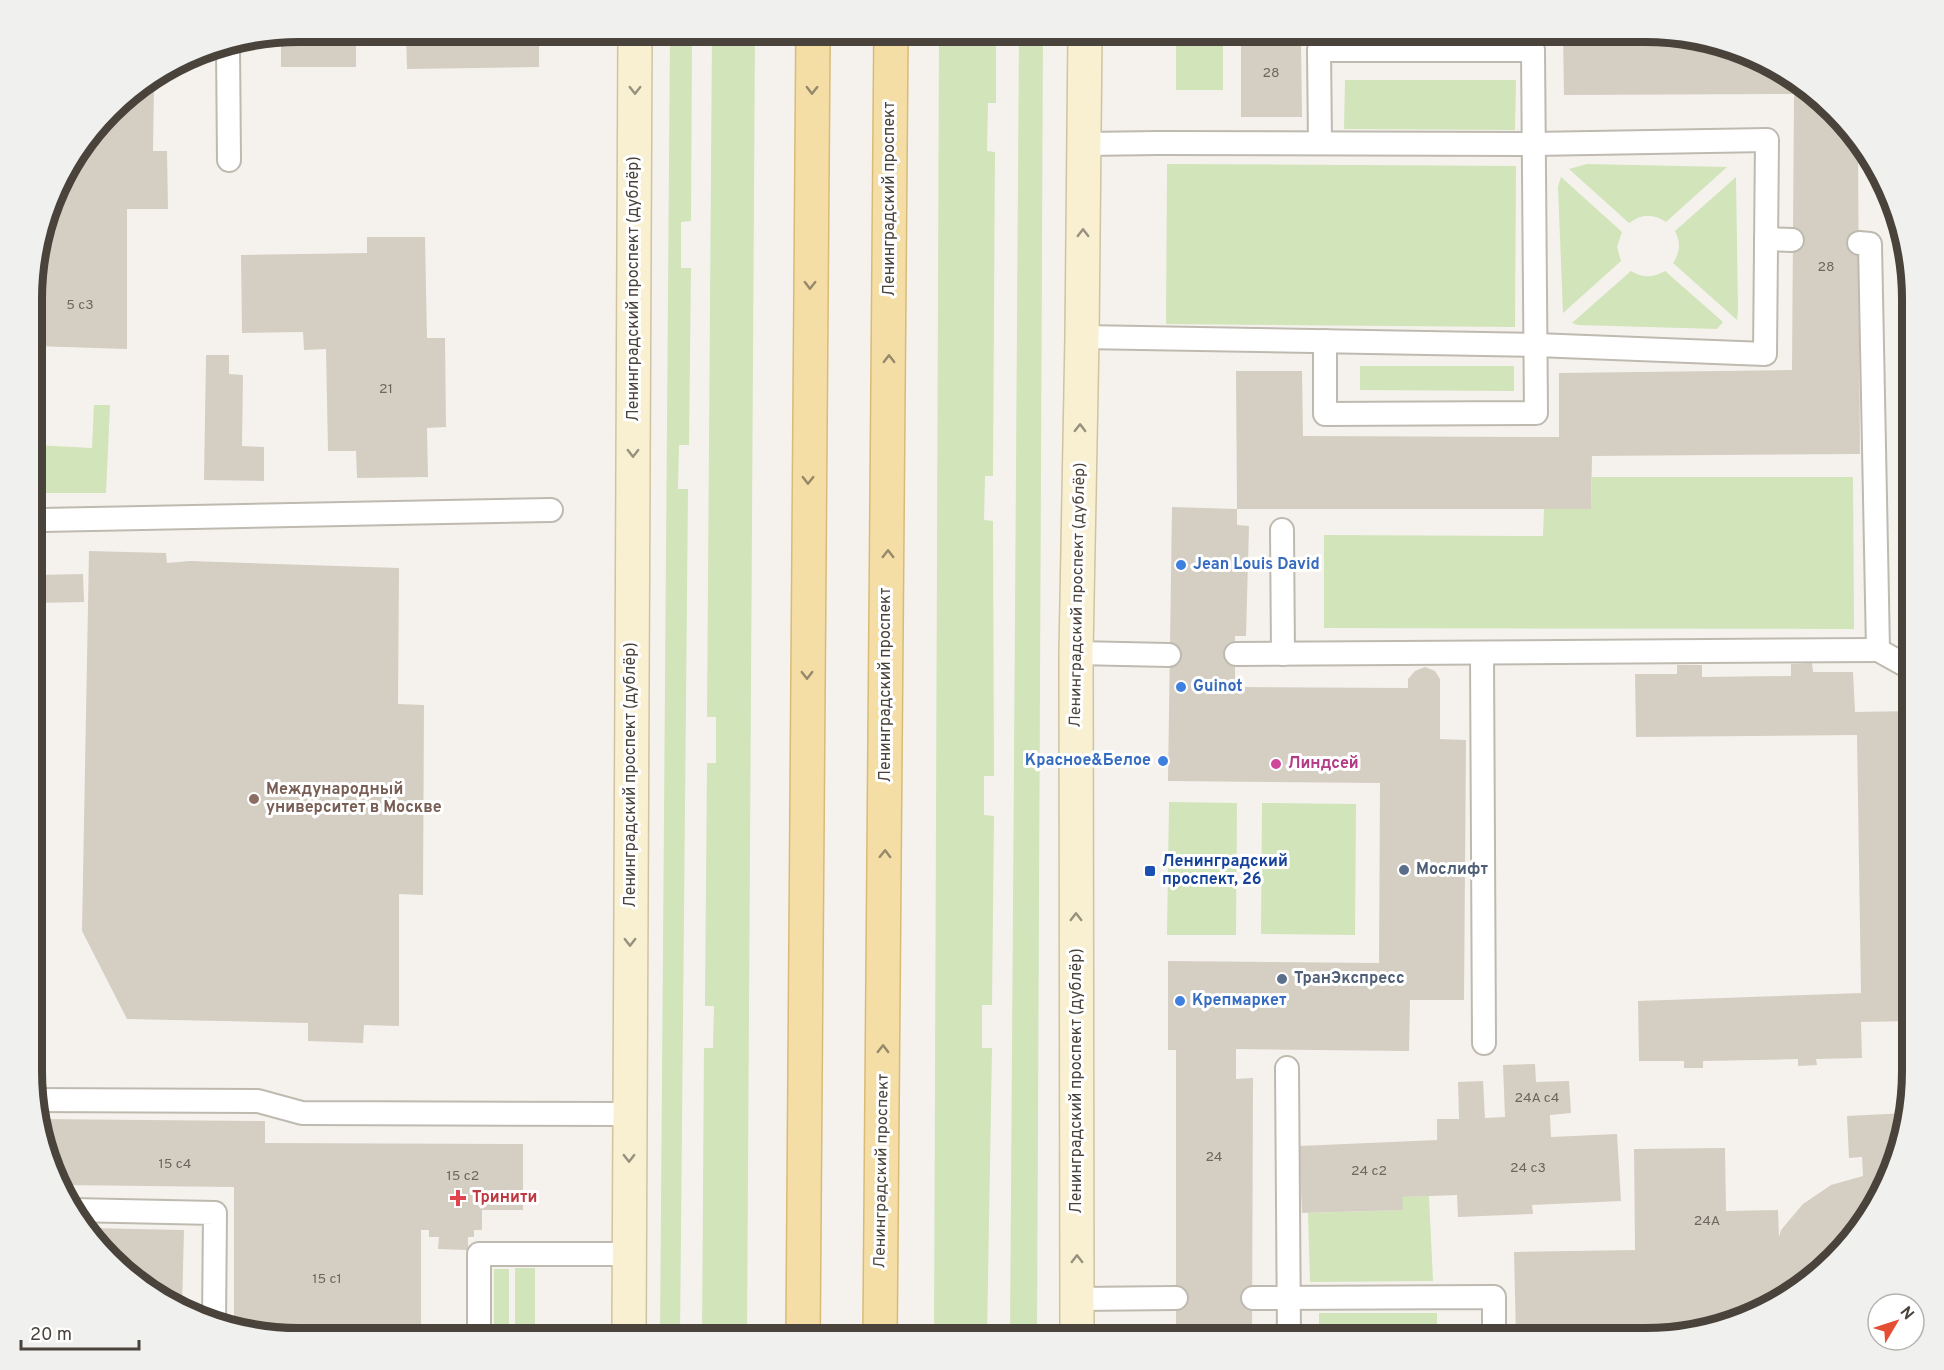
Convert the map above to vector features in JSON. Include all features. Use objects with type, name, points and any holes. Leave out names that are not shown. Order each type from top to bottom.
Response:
[{"type":"main road","name":"Ленинградский проспект (дублёр)","points":[[628,1328],[635,42]]},
{"type":"main road","points":[[802,1328],[813,42]]},
{"type":"main road","name":"Ленинградский проспект","points":[[880,1328],[891,42]]},
{"type":"main road","name":"Ленинградский проспект (дублёр)","points":[[1077,1328],[1076,653],[1085,42]]},
{"type":"lane","points":[[1320,143],[1319,50],[1533,50],[1536,413],[1325,414],[1325,341]]},
{"type":"lane","points":[[228,53],[229,160]]},
{"type":"lane","points":[[1082,337],[1536,345],[1765,354],[1767,140],[1533,144],[1084,144]]},
{"type":"lane","points":[[1766,239],[1792,240]]},
{"type":"lane","points":[[1859,243],[1870,244],[1878,650]]},
{"type":"lane","points":[[42,520],[551,510]]},
{"type":"lane","points":[[1282,530],[1283,654]]},
{"type":"lane","points":[[1236,654],[1878,650],[1902,663]]},
{"type":"lane","points":[[1076,653],[1169,655]]},
{"type":"lane","points":[[1482,653],[1484,1043]]},
{"type":"lane","points":[[1287,1068],[1289,1328]]},
{"type":"lane","points":[[44,1100],[258,1101],[302,1113],[629,1114]]},
{"type":"lane","points":[[83,1210],[215,1213],[214,1313]]},
{"type":"lane","points":[[479,1328],[479,1254],[629,1254]]},
{"type":"lane","points":[[1253,1298],[1494,1297],[1494,1328]]},
{"type":"lane","points":[[1078,1299],[1176,1298]]},
{"type":"green space","points":[[670,42],[692,42],[691,221],[681,222],[681,268],[691,268],[689,445],[679,445],[678,489],[688,489],[680,1328],[660,1328]]},
{"type":"green space","points":[[712,42],[755,42],[747,1328],[702,1328],[704,1048],[713,1048],[714,1006],[705,1006],[707,763],[716,763],[716,717],[707,717]]},
{"type":"green space","points":[[939,42],[996,42],[996,103],[988,103],[987,151],[995,152],[993,476],[985,476],[984,520],[993,521],[994,776],[984,776],[984,815],[994,816],[992,1005],[982,1005],[982,1048],[992,1048],[987,1328],[934,1328]]},
{"type":"green space","points":[[1019,42],[1043,42],[1037,1328],[1010,1328]]},
{"type":"green space","points":[[1176,42],[1223,42],[1223,90],[1176,90]]},
{"type":"green space","points":[[1345,80],[1516,80],[1515,130],[1344,129]]},
{"type":"green space","points":[[1167,164],[1516,166],[1515,327],[1166,324]]},
{"type":"green space","points":[[1587,164],[1727,167],[1666,222],[1647,216],[1629,223],[1569,169]]},
{"type":"green space","points":[[1561,177],[1622,232],[1617,247],[1621,261],[1563,313],[1558,187]]},
{"type":"green space","points":[[1736,177],[1737,320],[1673,263],[1679,247],[1675,231]]},
{"type":"green space","points":[[1631,271],[1648,276],[1665,271],[1723,322],[1717,329],[1572,323]]},
{"type":"green space","points":[[1360,366],[1514,366],[1514,391],[1360,390]]},
{"type":"green space","points":[[94,405],[110,405],[106,493],[42,493],[42,445],[92,448]]},
{"type":"green space","points":[[1592,477],[1853,477],[1854,629],[1324,628],[1324,535],[1543,536],[1544,509],[1591,509]]},
{"type":"green space","points":[[1169,802],[1237,803],[1236,935],[1167,935]]},
{"type":"green space","points":[[1262,803],[1356,804],[1355,935],[1261,934]]},
{"type":"green space","points":[[1429,1196],[1433,1281],[1310,1282],[1308,1213],[1402,1210],[1402,1197]]},
{"type":"green space","points":[[515,1268],[535,1268],[535,1328],[515,1328]]},
{"type":"green space","points":[[494,1269],[509,1269],[509,1328],[494,1328]]},
{"type":"green space","points":[[1319,1313],[1437,1313],[1437,1328],[1319,1328]]},
{"type":"building","points":[[356,42],[356,67],[281,67],[281,43]]},
{"type":"building","points":[[406,42],[539,42],[539,67],[407,69]]},
{"type":"building","points":[[1241,42],[1301,42],[1302,117],[1241,117]]},
{"type":"building","points":[[1563,42],[1678,44],[1727,56],[1773,76],[1788,85],[1827,117],[1849,143],[1858,155],[1860,454],[1592,456],[1591,509],[1237,509],[1236,371],[1302,371],[1303,436],[1559,437],[1559,373],[1792,370],[1794,94],[1564,95]]},
{"type":"building","points":[[154,87],[153,151],[167,151],[168,209],[127,209],[127,349],[42,346],[44,266],[56,217],[69,185],[85,156],[117,117]]},
{"type":"building","points":[[367,237],[425,237],[427,338],[445,338],[446,427],[427,428],[428,477],[357,478],[356,451],[328,451],[326,349],[304,350],[303,332],[242,333],[241,255],[367,253]]},
{"type":"building","points":[[206,355],[229,355],[229,374],[243,375],[242,446],[264,447],[264,481],[204,480]]},
{"type":"building","points":[[1172,507],[1237,509],[1237,525],[1249,526],[1246,636],[1235,636],[1235,687],[1408,688],[1408,679],[1415,671],[1425,667],[1435,671],[1440,679],[1440,739],[1466,740],[1464,1000],[1410,1000],[1409,1051],[1236,1049],[1236,1079],[1253,1078],[1252,1328],[1176,1328],[1176,1050],[1168,1050],[1168,961],[1379,963],[1380,783],[1168,781]]},
{"type":"building","name":"Международный университет в Москве","points":[[89,551],[166,553],[167,563],[190,561],[399,568],[398,704],[424,705],[423,895],[399,894],[399,1026],[364,1025],[363,1043],[308,1041],[308,1023],[127,1019],[82,931]]},
{"type":"building","points":[[83,574],[84,602],[42,603],[42,575]]},
{"type":"building","points":[[1812,663],[1813,672],[1853,672],[1855,712],[1902,711],[1902,1021],[1861,1022],[1862,1058],[1816,1059],[1817,1065],[1798,1066],[1798,1059],[1703,1061],[1703,1068],[1684,1068],[1684,1061],[1639,1061],[1638,1001],[1861,993],[1857,735],[1636,737],[1635,674],[1677,674],[1677,665],[1702,665],[1702,677],[1791,676],[1791,664]]},
{"type":"building","points":[[1535,1064],[1536,1082],[1569,1081],[1571,1113],[1550,1115],[1551,1137],[1617,1134],[1621,1201],[1532,1205],[1533,1214],[1458,1217],[1457,1195],[1402,1197],[1403,1210],[1302,1213],[1299,1146],[1437,1140],[1437,1119],[1459,1119],[1458,1082],[1483,1081],[1485,1118],[1505,1117],[1503,1065]]},
{"type":"building","points":[[1898,1113],[1882,1169],[1859,1214],[1827,1253],[1788,1285],[1759,1301],[1727,1314],[1678,1326],[1516,1328],[1514,1252],[1635,1250],[1634,1149],[1725,1148],[1726,1211],[1778,1210],[1779,1237],[1781,1230],[1803,1204],[1831,1185],[1863,1176],[1862,1157],[1849,1158],[1847,1116]]},
{"type":"building","points":[[47,1119],[265,1121],[265,1143],[523,1144],[523,1210],[482,1210],[482,1230],[474,1230],[474,1237],[468,1237],[468,1250],[438,1249],[439,1237],[429,1237],[429,1230],[421,1230],[421,1328],[299,1328],[266,1326],[234,1319],[234,1187],[69,1185],[56,1153]]},
{"type":"building","points":[[96,1228],[184,1230],[182,1300],[143,1275],[117,1253]]},
{"type":"place","name":"Jean Louis David","points":[[1181,565]]},
{"type":"place","name":"Guinot","points":[[1181,687]]},
{"type":"place","name":"Красное&Белое","points":[[1163,761]]},
{"type":"place","name":"Линдсей","points":[[1276,764]]},
{"type":"place","name":"Международный университет в Москве","points":[[254,799]]},
{"type":"place","name":"Мослифт","points":[[1404,870]]},
{"type":"place","name":"Ленинградский проспект, 26","points":[[1150,871]]},
{"type":"place","name":"ТранЭкспресс","points":[[1282,979]]},
{"type":"place","name":"Крепмаркет","points":[[1180,1001]]},
{"type":"place","name":"Тринити","points":[[458,1198]]}]
